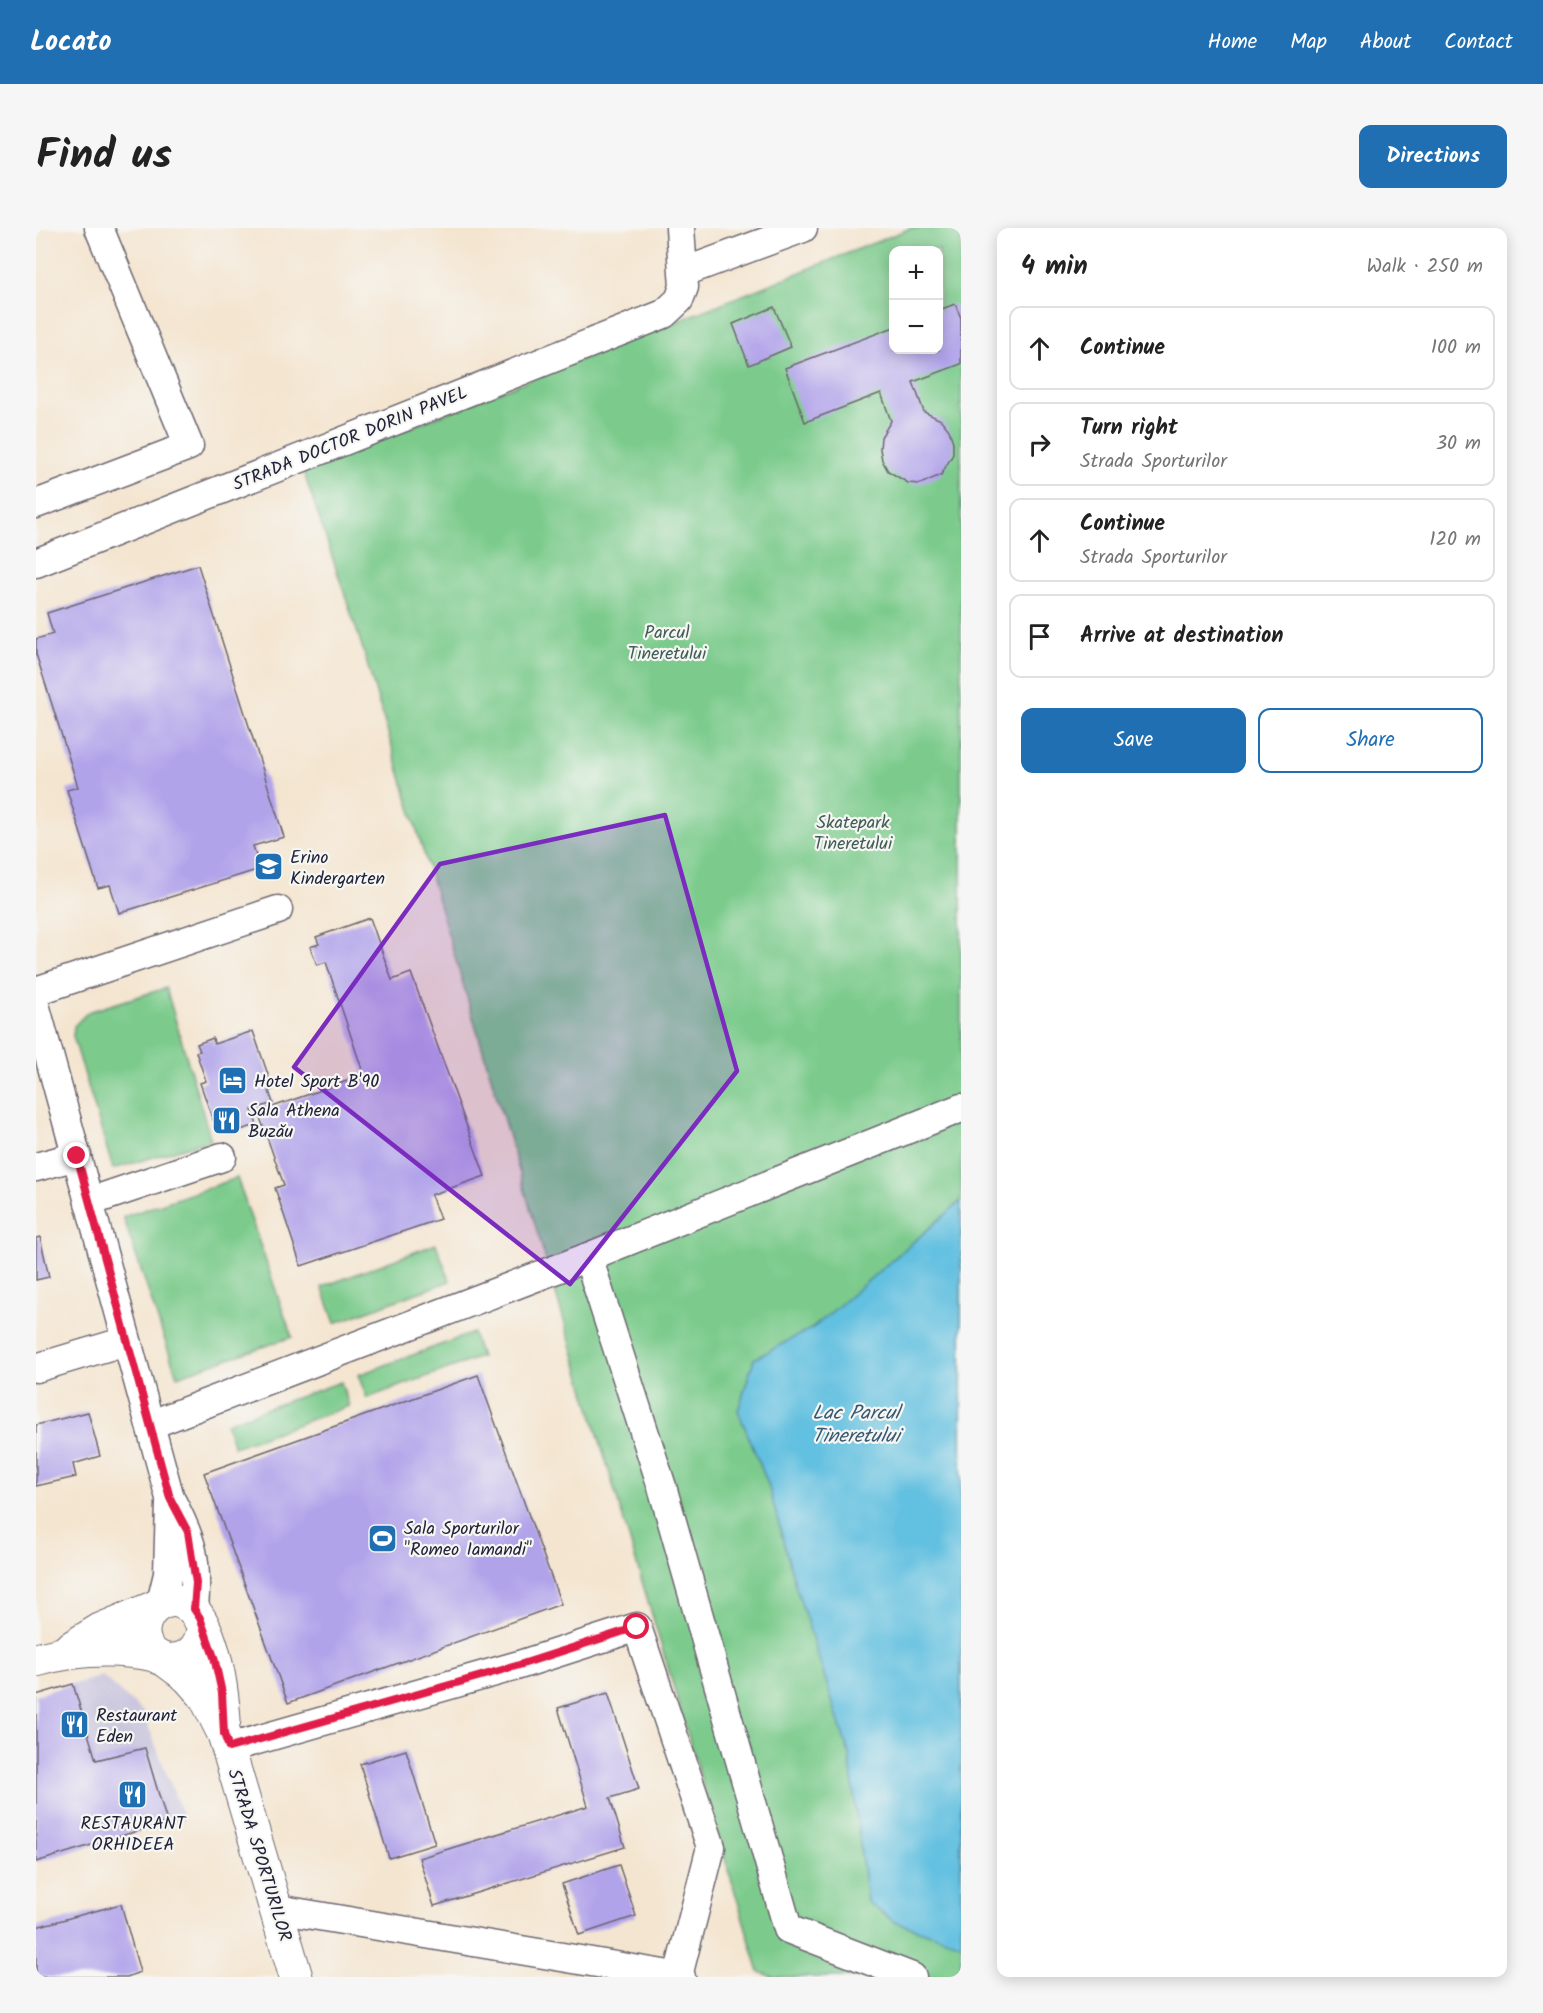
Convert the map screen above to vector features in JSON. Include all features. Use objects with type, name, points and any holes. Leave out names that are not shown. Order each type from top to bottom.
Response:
[{"type":"main road","points":[[172,1601],[198,1618],[197,1649],[188,1657],[177,1661],[106,1650],[49,1657],[100,1630],[172,1601]]},
{"type":"main road","points":[[157,1606],[146,1619],[143,1632],[147,1645],[160,1657]]},
{"type":"main road","name":"STRADA SPORTURILOR","points":[[198,1618],[222,1693],[226,1741]]},
{"type":"main road","name":"STRADA SPORTURILOR","points":[[160,1657],[188,1677],[205,1696],[226,1741],[296,1977]]},
{"type":"street","points":[[36,504],[189,446],[99,228]]},
{"type":"street","points":[[680,228],[684,272],[803,228]]},
{"type":"street","name":"STRADA DOCTOR DORIN PAVEL","points":[[36,563],[664,314],[679,300],[684,287],[684,272]]},
{"type":"street","points":[[36,991],[278,910]]},
{"type":"street","name":"STRADA SPORTURILOR","points":[[36,1008],[126,1341],[152,1424],[170,1498],[188,1532],[194,1556],[198,1618]]},
{"type":"street","points":[[152,1424],[588,1257],[961,1108]]},
{"type":"street","points":[[36,1167],[77,1156]]},
{"type":"street","points":[[89,1202],[222,1157]]},
{"type":"street","points":[[588,1257],[663,1490],[788,1929],[912,1977]]},
{"type":"street","points":[[36,1368],[126,1341]]},
{"type":"street","name":"STRADA SPORTURILOR","points":[[157,1606],[168,1574],[170,1498]]},
{"type":"street","points":[[226,1741],[516,1666],[637,1627],[711,1847],[679,1976],[277,1909]]},
{"type":"highlighted area","points":[[665,815],[737,1071],[570,1284],[294,1067],[440,864]]},
{"type":"shaded area","points":[[102,1676],[143,1712],[184,1819],[36,1862],[36,1695]]},
{"type":"green space","name":"Parcul Tineretului","points":[[911,228],[961,228],[961,1977],[773,1977],[759,1972],[360,640],[303,470]]},
{"type":"green space","points":[[166,988],[211,1140],[113,1169],[73,1036],[74,1026],[88,1012]]},
{"type":"green space","points":[[237,1178],[292,1337],[177,1376],[123,1217]]},
{"type":"green space","points":[[436,1244],[450,1281],[335,1323],[322,1287]]},
{"type":"green space","points":[[473,1333],[481,1357],[367,1398],[358,1375]]},
{"type":"green space","points":[[341,1382],[349,1406],[234,1447],[226,1423]]},
{"type":"water","name":"Lac Parcul Tineretului","points":[[961,1201],[961,1944],[895,1922],[867,1902],[849,1754],[795,1584],[768,1484],[738,1411],[754,1359],[814,1327]]},
{"type":"building","points":[[955,304],[961,318],[961,364],[913,382],[924,412],[941,420],[949,430],[953,442],[953,454],[941,475],[920,484],[908,483],[888,471],[882,460],[880,449],[881,437],[891,421],[881,393],[805,422],[785,368],[889,329],[889,354],[943,354],[943,308]]},
{"type":"building","points":[[774,307],[791,347],[749,365],[733,324]]},
{"type":"building","points":[[198,565],[284,837],[253,846],[260,869],[119,913],[110,885],[98,888],[67,790],[78,787],[36,654],[36,639],[53,634],[47,613]]},
{"type":"building","points":[[370,918],[392,980],[411,973],[485,1176],[431,1195],[440,1219],[301,1266],[275,1188],[284,1185],[258,1112],[364,1075],[326,962],[317,965],[310,947],[319,944],[316,937]]},
{"type":"building","points":[[253,1031],[273,1089],[269,1091],[273,1103],[252,1110],[257,1125],[230,1133],[226,1123],[218,1125],[216,1120],[213,1120],[200,1083],[206,1081],[196,1052],[200,1051],[197,1044],[213,1038],[214,1044]]},
{"type":"building","points":[[40,1237],[49,1277],[36,1280],[36,1238]]},
{"type":"building","name":"Sala Sporturilor \"Romeo Iamandi\"","points":[[478,1375],[561,1604],[288,1703],[204,1473]]},
{"type":"building","points":[[88,1412],[100,1456],[73,1464],[76,1477],[36,1486],[36,1425]]},
{"type":"building","points":[[73,1684],[96,1760],[145,1748],[167,1822],[36,1862],[36,1695]]},
{"type":"building","points":[[608,1693],[639,1789],[610,1798],[625,1847],[434,1906],[419,1858],[588,1806],[558,1708]]},
{"type":"building","points":[[406,1750],[435,1844],[389,1858],[360,1764]]},
{"type":"building","points":[[619,1865],[636,1916],[579,1935],[562,1884]]},
{"type":"building","points":[[121,1904],[140,1972],[127,1977],[36,1977],[36,1927]]},
{"type":"place","name":"Erino Kindergarten","points":[[269,867]]},
{"type":"place","name":"Hotel Sport B'90","points":[[233,1081]]},
{"type":"place","name":"Sala Athena Buzău","points":[[227,1120]]},
{"type":"place","name":"Sala Sporturilor \"Romeo Iamandi\"","points":[[383,1538]]},
{"type":"place","name":"Restaurant Eden","points":[[75,1725]]},
{"type":"place","name":"RESTAURANT ORHIDEEA","points":[[133,1794]]},
{"type":"route","points":[[77,1156],[126,1341],[152,1424],[164,1478],[170,1498],[188,1532],[194,1556],[196,1583],[194,1609],[200,1618],[214,1657],[222,1693],[224,1734],[229,1748],[516,1666],[637,1627]]},
{"type":"park label","name":"Skatepark Tineretului","points":[[853,832]]}]
